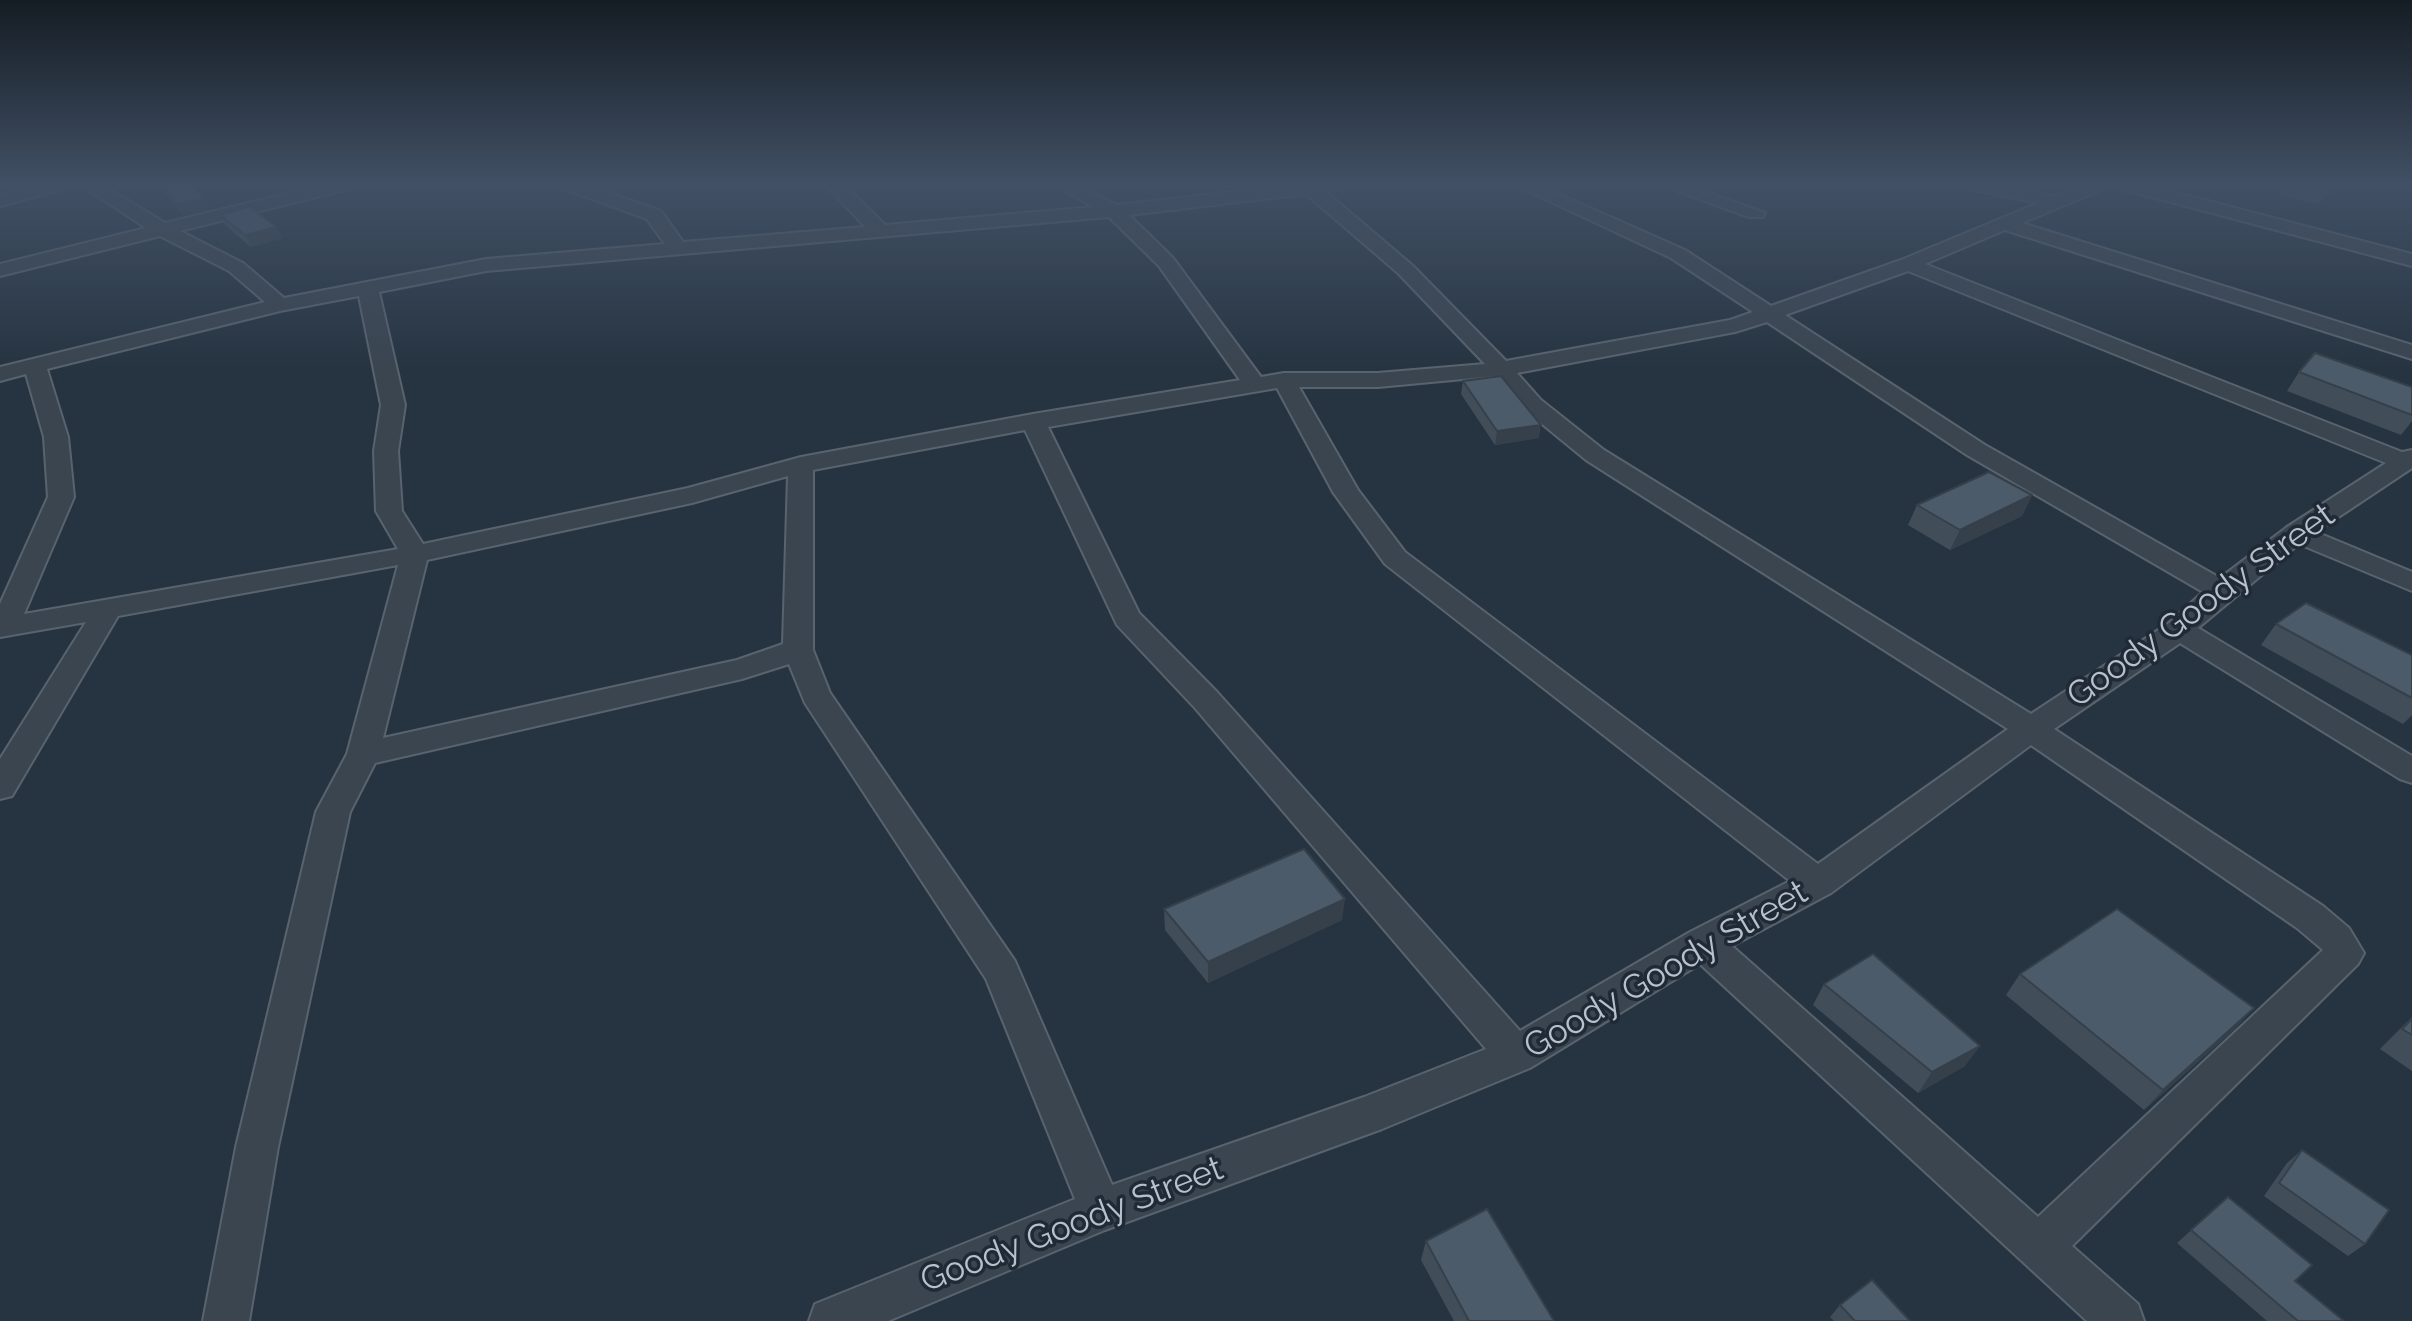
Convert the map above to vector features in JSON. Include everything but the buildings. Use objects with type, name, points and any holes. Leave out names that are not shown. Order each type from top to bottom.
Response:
[{"type":"street","points":[[0,270],[92,246]]},
{"type":"street","points":[[194,246],[236,267],[280,305]]},
{"type":"street","points":[[0,374],[280,305],[486,265],[693,246]]},
{"type":"street","points":[[1149,246],[1166,262],[1255,385]]},
{"type":"street","points":[[1383,246],[1468,331],[1533,405],[1617,471],[1778,568],[2031,729],[2310,917],[2336,939],[2345,953],[2039,1247]]},
{"type":"street","points":[[1659,246],[1678,254],[1976,450],[2221,591]]},
{"type":"street","points":[[2,628],[415,554],[692,495],[801,465],[1033,421],[1284,380],[1378,380],[1499,369],[1735,326],[1955,246]]},
{"type":"street","points":[[2073,246],[2412,352]]},
{"type":"street","points":[[2358,246],[2412,260]]},
{"type":"street","points":[[1908,264],[2408,460]]},
{"type":"street","points":[[226,1321],[257,1147],[333,812],[363,754],[415,554],[389,511],[386,451],[393,405],[368,288]]},
{"type":"street","points":[[2,628],[61,497],[56,437],[35,366]]},
{"type":"street","points":[[1284,380],[1346,492],[1395,558],[1818,883]]},
{"type":"street","points":[[1033,421],[1127,618],[1206,700],[1516,1055]]},
{"type":"street","name":"Goody Goody Street","points":[[832,1321],[1101,1210],[1367,1115],[1516,1055],[1703,943],[1818,883],[2031,729],[2179,630],[2221,591],[2296,533],[2408,460]]},
{"type":"street","points":[[801,465],[798,650],[816,695],[1002,972],[1101,1210]]},
{"type":"street","points":[[2296,533],[2412,582]]},
{"type":"street","points":[[0,787],[107,611]]},
{"type":"street","points":[[2179,630],[2412,771]]},
{"type":"street","points":[[363,754],[742,669],[798,650]]},
{"type":"street","points":[[1703,943],[2121,1321]]}]
